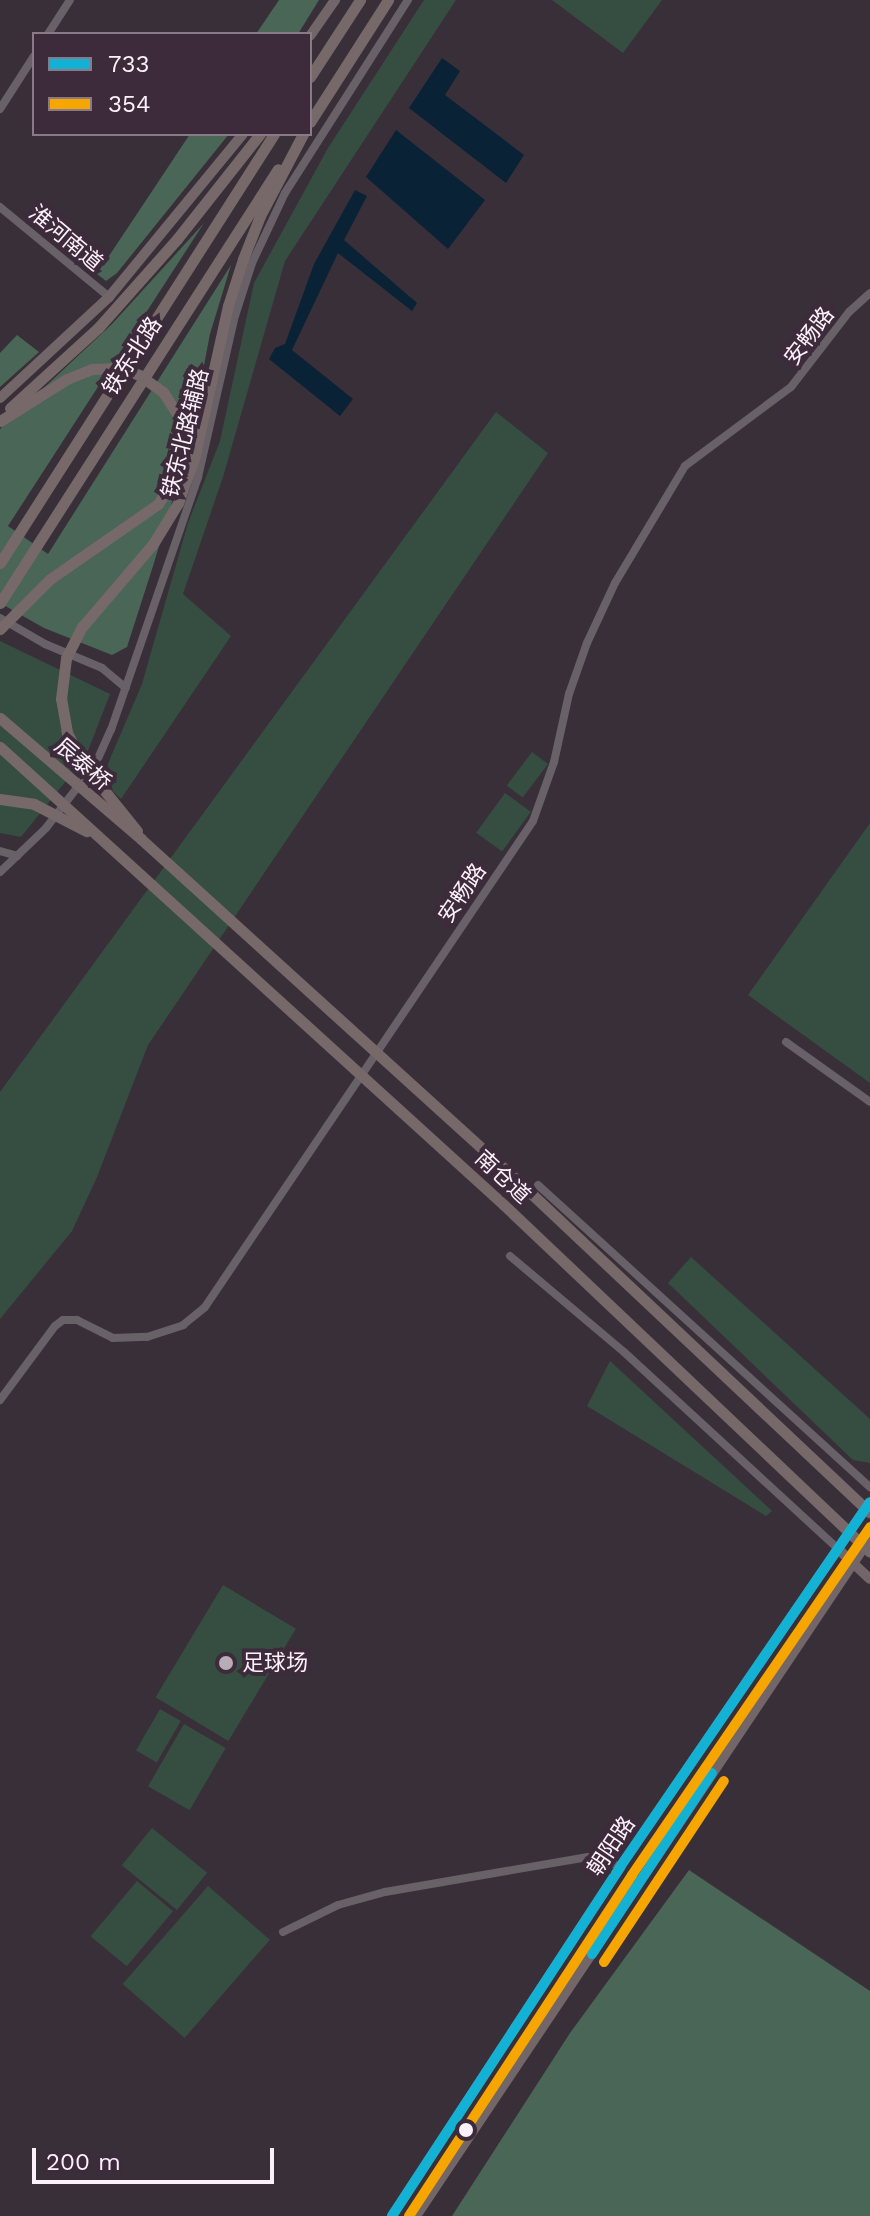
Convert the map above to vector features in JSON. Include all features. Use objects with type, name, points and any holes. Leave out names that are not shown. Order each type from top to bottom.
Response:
[{"type":"highway","points":[[312,73],[360,0]]},
{"type":"highway","points":[[312,119],[388,0]]},
{"type":"highway","points":[[0,420],[98,328],[177,239],[258,136]]},
{"type":"highway","name":"铁东北路","points":[[0,563],[273,136]]},
{"type":"highway","points":[[141,839],[74,749],[63,715],[61,681],[66,658],[82,627],[153,544],[178,503],[194,459],[228,306],[246,251],[302,136]]},
{"type":"highway","name":"铁东北路","points":[[0,603],[302,136]]},
{"type":"highway","points":[[0,420],[67,379],[92,369],[118,368],[139,375],[163,392],[178,415],[184,441],[180,468],[158,504],[50,579],[0,629]]},
{"type":"highway","name":"辰泰桥","points":[[0,718],[141,839]]},
{"type":"highway","name":"辰泰桥","points":[[0,747],[100,840]]},
{"type":"highway","points":[[0,799],[34,804],[100,840]]},
{"type":"highway","name":"南仓道","points":[[141,839],[519,1182],[870,1513]]},
{"type":"highway","name":"南仓道","points":[[100,840],[504,1205],[870,1552]]},
{"type":"main road","points":[[312,33],[335,0]]},
{"type":"main road","points":[[0,398],[109,297],[241,136]]},
{"type":"main road","name":"朝阳路","points":[[392,2216],[620,1867],[870,1502]]},
{"type":"main road","name":"朝阳路","points":[[416,2216],[870,1538]]},
{"type":"main road","points":[[837,1548],[870,1579]]},
{"type":"main road","points":[[546,1983],[564,1995]]},
{"type":"street","points":[[49,32],[70,0]]},
{"type":"street","name":"铁东北路辅路","points":[[0,872],[46,828],[96,763],[126,688],[198,477],[235,316],[252,263],[285,193],[408,0]]},
{"type":"street","points":[[0,109],[32,59]]},
{"type":"street","name":"淮河南道","points":[[0,207],[109,297]]},
{"type":"street","name":"安畅路","points":[[0,1400],[55,1326],[63,1320],[77,1320],[113,1338],[147,1337],[183,1325],[205,1307],[533,821],[554,762],[569,694],[592,632],[615,583],[685,466],[791,387],[849,312],[870,293]]},
{"type":"street","points":[[0,618],[45,644],[102,668],[126,688]]},
{"type":"street","points":[[0,851],[17,856]]},
{"type":"street","points":[[786,1042],[870,1102]]},
{"type":"street","points":[[538,1185],[870,1487]]},
{"type":"street","points":[[510,1256],[624,1352],[837,1548]]},
{"type":"street","points":[[283,1932],[338,1905],[385,1892],[588,1857],[599,1857],[620,1867]]},
{"type":"green space","points":[[279,0],[319,0],[299,32],[257,32]]},
{"type":"green space","points":[[424,0],[456,0],[285,261],[223,477],[183,594],[231,636],[121,799],[101,780],[142,684],[188,523],[220,441],[254,283],[328,148]]},
{"type":"green space","points":[[552,0],[662,0],[623,53]]},
{"type":"green space","points":[[189,136],[227,136],[117,273],[106,281],[97,274]]},
{"type":"green space","points":[[204,223],[8,526],[48,554],[231,265],[210,334],[188,448],[154,563],[127,647],[112,655],[44,628],[0,603],[0,429],[112,324]]},
{"type":"green space","points":[[17,335],[39,352],[0,387],[0,353]]},
{"type":"green space","points":[[496,412],[548,453],[148,1045],[97,1177],[72,1231],[0,1319],[0,1092]]},
{"type":"green space","points":[[0,641],[110,694],[86,756],[21,837],[0,833]]},
{"type":"green space","points":[[532,752],[548,764],[523,798],[507,786]]},
{"type":"green space","points":[[505,793],[531,812],[502,851],[476,833]]},
{"type":"green space","points":[[870,823],[870,1083],[748,995]]},
{"type":"green space","points":[[691,1257],[870,1419],[870,1463],[853,1460],[668,1283]]},
{"type":"green space","points":[[610,1361],[772,1511],[766,1516],[587,1406]]},
{"type":"green space","name":"足球场","points":[[223,1585],[296,1629],[228,1741],[156,1697]]},
{"type":"green space","points":[[160,1709],[181,1721],[157,1763],[136,1751]]},
{"type":"green space","points":[[184,1724],[226,1748],[190,1810],[148,1786]]},
{"type":"green space","points":[[152,1828],[207,1873],[177,1910],[122,1865]]},
{"type":"green space","points":[[689,1870],[870,1991],[870,2216],[452,2216],[570,2033]]},
{"type":"green space","points":[[137,1881],[173,1911],[127,1966],[91,1936]]},
{"type":"green space","points":[[208,1886],[270,1940],[185,2038],[123,1984]]},
{"type":"water","points":[[442,58],[460,71],[445,95],[524,155],[506,183],[409,108]]},
{"type":"water","points":[[396,130],[485,200],[448,249],[366,177]]},
{"type":"water","points":[[355,190],[367,196],[344,240],[417,303],[412,311],[338,253],[292,350],[353,399],[340,416],[269,359],[275,348],[285,344],[314,264]]},
{"type":"transit line","name":"733","points":[[392,2216],[620,1867],[870,1502]]},
{"type":"transit line","name":"354","points":[[409,2216],[632,1875],[870,1527]]},
{"type":"transit line","name":"733","points":[[592,1954],[712,1773]]},
{"type":"transit line","name":"354","points":[[604,1962],[724,1781]]},
{"type":"place","name":"足球场","points":[[226,1663]]}]
